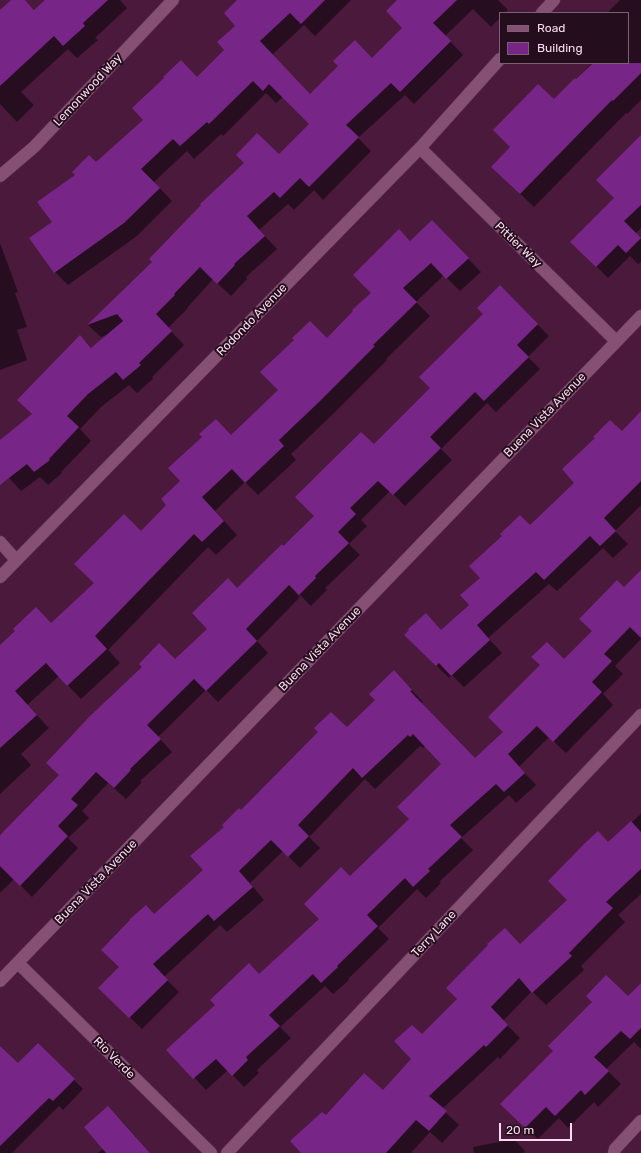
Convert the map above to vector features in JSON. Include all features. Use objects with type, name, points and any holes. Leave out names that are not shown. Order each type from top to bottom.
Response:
[{"type":"street","name":"Lemonwood Way","points":[[0,176],[34,147],[173,0]]},
{"type":"street","points":[[543,12],[554,0]]},
{"type":"street","name":"Rodondo Avenue","points":[[0,577],[420,148],[499,61]]},
{"type":"street","name":"Pittier Way","points":[[420,148],[616,341]]},
{"type":"street","name":"Buena Vista Avenue","points":[[0,981],[641,316]]},
{"type":"street","points":[[0,542],[16,560]]},
{"type":"street","name":"Terry Lane","points":[[226,1153],[641,715]]},
{"type":"street","name":"Rio Verde","points":[[18,963],[211,1153]]},
{"type":"street","points":[[614,1153],[615,1149],[641,1121]]},
{"type":"building","points":[[11,0],[25,0],[34,10],[45,0],[108,0],[83,23],[85,26],[63,46],[54,36],[0,86],[0,10]]},
{"type":"building","points":[[237,0],[325,0],[301,24],[290,13],[260,41],[310,94],[338,66],[333,61],[355,40],[372,58],[402,28],[386,11],[397,0],[457,0],[433,23],[451,41],[400,92],[391,83],[346,125],[359,137],[309,187],[300,178],[280,198],[274,192],[247,216],[265,236],[234,264],[235,265],[217,284],[200,267],[156,314],[172,331],[139,363],[141,365],[123,380],[116,372],[88,394],[67,416],[79,427],[49,459],[50,460],[34,472],[27,464],[0,485],[0,440],[32,414],[17,400],[80,335],[91,348],[123,321],[117,314],[87,325],[152,262],[149,259],[201,205],[200,204],[244,163],[236,155],[257,133],[279,154],[309,124],[269,84],[263,91],[253,81],[209,124],[207,122],[180,146],[173,139],[141,169],[160,188],[124,223],[54,273],[29,238],[52,222],[37,202],[75,175],[72,172],[89,155],[96,162],[143,120],[132,108],[164,78],[163,77],[181,60],[197,77],[224,50],[217,42],[235,26],[224,13]]},
{"type":"building","points":[[641,63],[641,73],[613,101],[612,100],[520,194],[491,167],[510,147],[493,130],[538,84],[554,99],[575,78],[576,79],[592,64]]},
{"type":"building","points":[[641,135],[641,205],[624,221],[641,238],[626,253],[618,245],[596,267],[570,242],[614,198],[596,180]]},
{"type":"building","points":[[432,220],[469,258],[446,279],[431,263],[403,288],[417,302],[373,345],[375,346],[319,402],[279,440],[284,446],[245,483],[232,469],[202,497],[224,521],[202,542],[194,534],[95,636],[107,649],[67,686],[46,663],[15,691],[37,715],[0,748],[0,645],[15,631],[13,629],[36,607],[51,623],[94,583],[74,564],[124,514],[141,531],[166,505],[161,499],[180,481],[168,468],[202,437],[199,434],[216,419],[231,435],[278,390],[260,372],[294,340],[292,338],[310,321],[327,338],[353,311],[352,310],[371,293],[353,275],[399,229],[410,241]]},
{"type":"building","points":[[500,285],[538,324],[517,345],[529,357],[484,401],[475,392],[430,437],[441,448],[393,495],[378,481],[350,508],[356,514],[338,532],[349,543],[315,576],[316,578],[299,595],[289,585],[246,629],[257,641],[206,691],[194,679],[147,725],[161,739],[130,769],[131,770],[114,788],[96,772],[71,799],[78,805],[58,826],[68,836],[20,886],[0,866],[0,835],[59,775],[46,763],[89,717],[142,667],[139,664],[159,643],[175,659],[207,629],[192,613],[228,578],[237,588],[282,544],[283,546],[314,516],[295,497],[361,432],[374,444],[430,388],[419,377],[483,314],[477,308]]},
{"type":"building","points":[[641,411],[641,481],[604,518],[616,531],[600,546],[590,536],[544,580],[536,572],[477,625],[490,640],[451,676],[439,663],[436,666],[404,635],[409,630],[408,629],[426,613],[441,630],[469,605],[460,595],[480,578],[469,566],[502,536],[500,534],[520,515],[530,525],[574,483],[562,469],[595,438],[593,437],[610,420],[622,431]]},
{"type":"building","points":[[641,570],[641,638],[630,627],[604,654],[612,661],[592,682],[602,692],[553,742],[537,726],[508,754],[525,773],[504,792],[496,784],[450,825],[462,837],[428,869],[430,871],[413,887],[405,878],[367,915],[378,926],[321,983],[313,974],[269,1015],[280,1026],[246,1057],[248,1060],[232,1076],[216,1059],[193,1079],[166,1050],[215,1005],[210,1000],[249,963],[259,974],[319,919],[304,904],[341,867],[350,876],[409,819],[397,807],[441,764],[413,734],[410,737],[408,735],[362,778],[353,768],[298,825],[309,836],[288,857],[271,840],[239,871],[253,887],[214,921],[208,914],[153,964],[168,980],[129,1018],[98,988],[119,967],[101,950],[130,919],[146,905],[154,914],[203,870],[190,856],[224,827],[222,825],[239,808],[241,810],[318,732],[314,728],[331,712],[347,727],[375,700],[369,694],[394,670],[412,690],[410,691],[475,758],[503,732],[488,717],[540,665],[531,657],[547,642],[564,659],[592,631],[579,619],[617,580],[624,587]]},
{"type":"building","points":[[631,821],[641,832],[641,869],[606,902],[613,908],[569,953],[572,956],[532,993],[519,978],[491,1007],[508,1025],[486,1047],[484,1045],[429,1096],[447,1111],[429,1131],[416,1120],[386,1153],[301,1153],[290,1141],[322,1112],[326,1115],[364,1073],[383,1090],[411,1059],[394,1041],[412,1025],[422,1034],[457,999],[446,988],[488,945],[487,944],[505,928],[520,944],[567,900],[548,881],[584,844],[598,831],[608,842]]},
{"type":"building","points":[[606,975],[628,996],[641,983],[641,1028],[630,1039],[621,1031],[594,1057],[609,1071],[585,1095],[581,1090],[555,1116],[546,1107],[525,1128],[500,1104],[553,1051],[548,1046],[592,1002],[586,996]]},
{"type":"building","points":[[38,1043],[75,1079],[53,1101],[49,1098],[0,1146],[0,1046],[18,1063]]},
{"type":"building","points":[[108,1106],[150,1153],[106,1153],[84,1127]]}]
